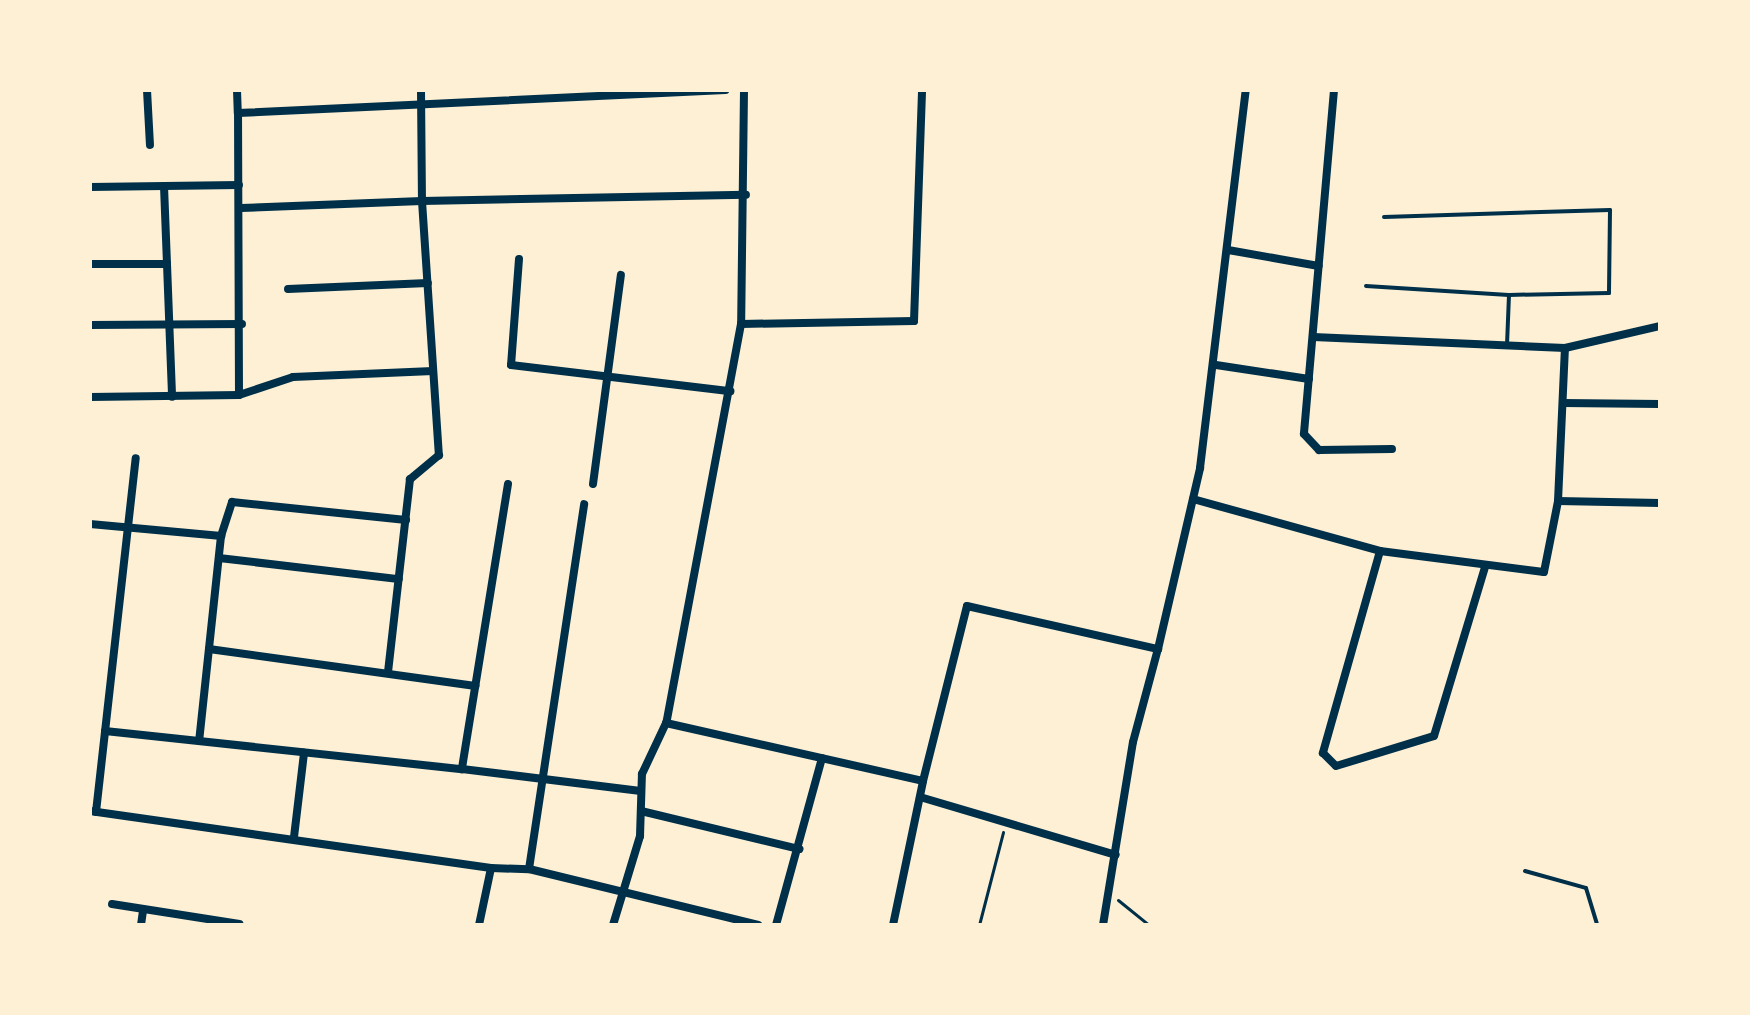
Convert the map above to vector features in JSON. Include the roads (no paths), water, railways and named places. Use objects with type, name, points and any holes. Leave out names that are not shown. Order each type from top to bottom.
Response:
[{"type":"street","points":[[147,90],[150,145]]},
{"type":"street","points":[[237,90],[242,324],[239,395]]},
{"type":"street","points":[[388,671],[414,475],[439,455],[422,201],[421,90]]},
{"type":"street","points":[[238,113],[582,92],[725,90]]},
{"type":"street","points":[[613,925],[641,811],[641,791],[650,745],[666,723],[741,324],[746,195],[744,90]]},
{"type":"street","points":[[741,324],[914,321],[922,90]]},
{"type":"street","points":[[1103,925],[1133,742],[1198,481],[1216,365],[1246,90]]},
{"type":"street","points":[[1334,90],[1304,434],[1310,447],[1392,449]]},
{"type":"street","points":[[90,187],[239,185]]},
{"type":"street","points":[[164,186],[172,397]]},
{"type":"street","points":[[241,208],[746,195]]},
{"type":"street","points":[[1228,250],[1319,266]]},
{"type":"street","points":[[519,259],[508,363],[730,391]]},
{"type":"street","points":[[90,264],[167,264]]},
{"type":"street","points":[[593,484],[611,376],[621,275]]},
{"type":"street","points":[[288,289],[428,283]]},
{"type":"street","points":[[90,325],[242,324]]},
{"type":"street","points":[[1313,337],[1565,348],[1660,326]]},
{"type":"street","points":[[1193,499],[1380,551],[1485,567],[1544,572],[1558,501],[1565,348]]},
{"type":"street","points":[[1216,365],[1309,379]]},
{"type":"street","points":[[90,397],[239,395],[293,377],[433,371]]},
{"type":"street","points":[[1563,403],[1660,404]]},
{"type":"street","points":[[136,458],[93,811],[294,837],[491,868],[529,869],[624,888],[758,925]]},
{"type":"street","points":[[462,769],[508,484]]},
{"type":"street","points":[[1558,501],[1660,503]]},
{"type":"street","points":[[199,741],[221,536],[232,502],[406,520]]},
{"type":"street","points":[[529,869],[584,504]]},
{"type":"street","points":[[90,524],[221,536]]},
{"type":"street","points":[[1380,551],[1323,753],[1336,766],[1434,736],[1485,567]]},
{"type":"street","points":[[219,558],[399,579]]},
{"type":"street","points":[[893,925],[923,781],[967,606],[1158,649]]},
{"type":"street","points":[[209,649],[388,671],[475,686]]},
{"type":"street","points":[[666,723],[923,781]]},
{"type":"street","points":[[105,731],[641,791]]},
{"type":"street","points":[[294,837],[304,753]]},
{"type":"street","points":[[776,925],[822,758]]},
{"type":"street","points":[[920,797],[1005,825],[1116,855]]},
{"type":"street","points":[[641,811],[799,849]]},
{"type":"street","points":[[479,925],[491,868]]},
{"type":"street","points":[[112,904],[240,925]]},
{"type":"street","points":[[141,925],[143,910]]},
{"type":"lane","points":[[1366,286],[1509,295],[1609,293],[1610,210],[1384,217]]},
{"type":"lane","points":[[1507,345],[1509,295]]},
{"type":"lane","points":[[1525,871],[1586,888],[1597,925]]}]
